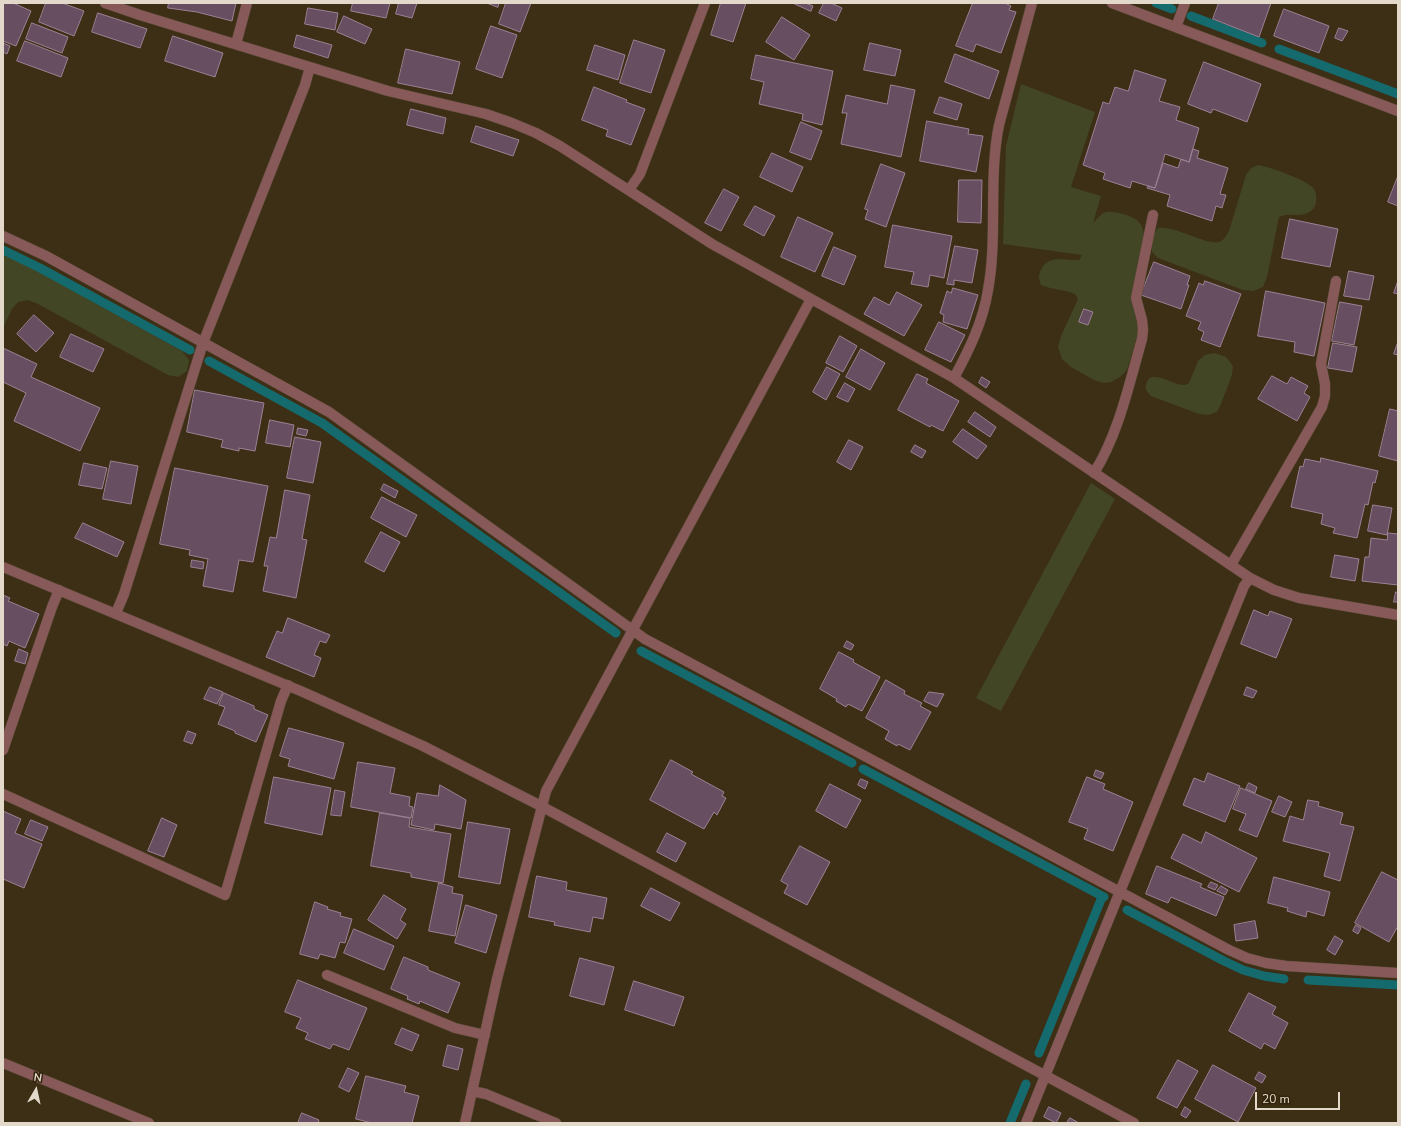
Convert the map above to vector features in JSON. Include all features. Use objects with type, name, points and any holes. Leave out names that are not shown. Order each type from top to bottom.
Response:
[{"type":"street","points":[[105,3],[388,90],[486,114],[536,133],[560,146],[712,244],[954,378],[1250,578],[1274,590],[1299,598],[1398,615]]},
{"type":"street","points":[[236,44],[247,3]]},
{"type":"street","points":[[629,190],[640,174],[705,3]]},
{"type":"street","points":[[954,378],[973,341],[983,315],[988,289],[993,240],[995,145],[1032,3]]},
{"type":"street","points":[[1112,3],[1398,111]]},
{"type":"street","points":[[1176,27],[1185,3]]},
{"type":"street","points":[[116,614],[124,594],[203,343],[305,85],[310,67]]},
{"type":"street","points":[[1094,473],[1101,461],[1118,420],[1142,339],[1142,325],[1136,298],[1153,215]]},
{"type":"street","points":[[3,236],[46,256],[329,412],[652,642],[1229,950],[1247,958],[1286,966],[1398,973]]},
{"type":"street","points":[[1231,565],[1322,407],[1325,396],[1322,359],[1336,281]]},
{"type":"street","points":[[465,1123],[497,979],[546,791],[811,299]]},
{"type":"street","points":[[3,567],[288,685],[423,746],[542,807],[1130,1122]]},
{"type":"street","points":[[1026,1123],[1244,586],[1250,578]]},
{"type":"street","points":[[3,750],[59,590]]},
{"type":"street","points":[[3,794],[225,895],[281,701],[288,685]]},
{"type":"street","points":[[327,975],[455,1028],[485,1035]]},
{"type":"street","points":[[3,1063],[149,1123]]},
{"type":"street","points":[[472,1091],[486,1094],[556,1123]]},
{"type":"green space","points":[[1021,84],[1095,112],[1071,187],[1101,196],[1093,223],[1099,216],[1107,212],[1113,212],[1136,219],[1143,228],[1144,238],[1131,298],[1139,330],[1127,370],[1120,377],[1111,382],[1104,383],[1094,380],[1071,367],[1062,359],[1058,347],[1061,336],[1078,299],[1075,294],[1071,292],[1041,285],[1039,279],[1041,270],[1048,262],[1057,259],[1079,260],[1082,255],[1003,244],[1006,146]]},
{"type":"green space","points":[[1258,165],[1279,171],[1310,185],[1314,189],[1316,197],[1315,206],[1309,212],[1301,215],[1283,215],[1279,217],[1267,277],[1263,287],[1253,291],[1243,290],[1158,258],[1152,252],[1152,239],[1158,228],[1173,230],[1206,241],[1219,242],[1225,238],[1229,231],[1246,175],[1251,168]]},
{"type":"green space","points":[[3,256],[9,257],[37,271],[182,351],[189,360],[187,371],[178,377],[168,375],[28,300],[18,302],[12,309],[3,328]]},
{"type":"green space","points":[[1215,353],[1226,357],[1233,366],[1232,375],[1217,412],[1208,415],[1199,414],[1151,396],[1147,391],[1146,387],[1148,380],[1156,377],[1180,385],[1188,384],[1198,361],[1205,355]]},
{"type":"green space","points":[[1091,483],[1115,499],[1001,711],[976,698]]},
{"type":"building","points":[[3,3],[13,3],[31,11],[16,46],[3,41]]},
{"type":"building","points":[[46,3],[62,3],[84,11],[74,36],[39,22]]},
{"type":"building","points":[[169,3],[236,3],[232,21],[197,12],[168,8]]},
{"type":"building","points":[[353,3],[390,3],[386,18],[351,11]]},
{"type":"building","points":[[399,3],[417,3],[412,18],[396,14]]},
{"type":"building","points":[[487,3],[499,3],[498,7]]},
{"type":"building","points":[[506,3],[531,3],[520,32],[499,24]]},
{"type":"building","points":[[721,3],[746,3],[733,42],[711,35]]},
{"type":"building","points":[[793,3],[806,3],[813,6],[811,11]]},
{"type":"building","points":[[824,3],[831,3],[842,8],[836,21],[819,13]]},
{"type":"building","points":[[973,3],[1005,3],[1011,6],[1009,10],[1016,12],[1001,53],[976,44],[973,52],[956,46]]},
{"type":"building","points":[[1219,3],[1271,3],[1259,37],[1213,19]]},
{"type":"building","points":[[308,8],[338,13],[335,30],[305,24]]},
{"type":"building","points":[[1284,9],[1329,26],[1319,53],[1274,36]]},
{"type":"building","points":[[98,13],[147,29],[140,48],[92,32]]},
{"type":"building","points":[[344,16],[372,29],[365,44],[337,32]]},
{"type":"building","points":[[782,17],[810,35],[794,60],[766,42]]},
{"type":"building","points":[[32,23],[68,37],[62,53],[26,39]]},
{"type":"building","points":[[491,26],[517,35],[502,78],[476,69]]},
{"type":"building","points":[[1339,28],[1348,31],[1342,41],[1335,38]]},
{"type":"building","points":[[297,35],[332,45],[328,58],[294,47]]},
{"type":"building","points":[[173,36],[223,53],[215,77],[165,61]]},
{"type":"building","points":[[634,40],[665,50],[651,93],[620,83]]},
{"type":"building","points":[[25,41],[68,58],[61,77],[17,61]]},
{"type":"building","points":[[3,43],[10,46],[7,54],[3,52]]},
{"type":"building","points":[[870,43],[901,50],[895,76],[864,70]]},
{"type":"building","points":[[595,45],[625,55],[618,80],[587,70]]},
{"type":"building","points":[[406,49],[460,62],[452,94],[398,83]]},
{"type":"building","points":[[955,54],[999,71],[989,99],[945,82]]},
{"type":"building","points":[[756,55],[833,71],[822,125],[802,120],[803,114],[759,104],[764,82],[751,79]]},
{"type":"building","points":[[1204,62],[1261,84],[1247,122],[1213,109],[1211,113],[1188,104]]},
{"type":"building","points":[[1135,70],[1166,80],[1159,101],[1180,107],[1176,120],[1199,128],[1189,162],[1165,154],[1155,188],[1132,181],[1130,188],[1103,179],[1105,173],[1083,165],[1103,102],[1109,104],[1115,87],[1128,91]]},
{"type":"building","points":[[891,85],[915,90],[901,157],[841,144],[847,113],[842,113],[846,95],[887,104]]},
{"type":"building","points":[[594,87],[645,109],[631,145],[606,136],[608,130],[582,120]]},
{"type":"building","points":[[940,97],[962,104],[957,120],[934,113]]},
{"type":"building","points":[[411,109],[446,118],[443,134],[407,125]]},
{"type":"building","points":[[927,121],[969,129],[968,134],[983,136],[976,172],[920,161]]},
{"type":"building","points":[[801,122],[822,131],[811,160],[790,152]]},
{"type":"building","points":[[476,126],[519,140],[513,156],[471,142]]},
{"type":"building","points":[[1193,149],[1199,151],[1197,158],[1228,168],[1220,194],[1226,195],[1222,208],[1216,206],[1212,221],[1167,206],[1170,195],[1147,188],[1148,186],[1155,188],[1163,163],[1178,168],[1181,159],[1189,162]]},
{"type":"building","points":[[772,153],[803,167],[792,192],[760,177]]},
{"type":"building","points":[[881,164],[905,173],[886,227],[865,219],[868,210],[865,209]]},
{"type":"building","points":[[1398,176],[1398,206],[1388,202]]},
{"type":"building","points":[[959,180],[982,180],[981,223],[958,222]]},
{"type":"building","points":[[724,189],[739,197],[721,231],[705,223]]},
{"type":"building","points":[[755,206],[775,216],[764,236],[744,225]]},
{"type":"building","points":[[798,217],[833,233],[815,272],[781,257]]},
{"type":"building","points":[[1290,219],[1338,229],[1330,267],[1282,258]]},
{"type":"building","points":[[893,225],[952,236],[944,278],[930,275],[928,287],[911,284],[914,272],[885,267]]},
{"type":"building","points":[[955,246],[978,250],[972,283],[954,280],[954,285],[947,284]]},
{"type":"building","points":[[834,247],[856,256],[844,285],[822,276]]},
{"type":"building","points":[[1154,262],[1190,276],[1187,285],[1189,285],[1181,309],[1141,295]]},
{"type":"building","points":[[1349,271],[1374,276],[1369,300],[1344,296]]},
{"type":"building","points":[[1205,281],[1241,294],[1220,347],[1201,340],[1204,332],[1198,329],[1201,322],[1186,316],[1199,283],[1203,285]]},
{"type":"building","points":[[1398,281],[1398,294],[1394,293]]},
{"type":"building","points":[[953,288],[978,295],[967,329],[943,322],[944,315],[940,313],[947,291],[951,293]]},
{"type":"building","points":[[1266,291],[1325,303],[1314,356],[1294,352],[1295,342],[1258,336]]},
{"type":"building","points":[[897,292],[922,305],[904,336],[864,314],[874,297],[889,305]]},
{"type":"building","points":[[1340,302],[1362,306],[1354,345],[1332,341]]},
{"type":"building","points":[[1084,309],[1093,312],[1088,325],[1079,322]]},
{"type":"building","points":[[34,315],[54,333],[36,352],[17,334]]},
{"type":"building","points":[[939,322],[965,335],[951,362],[925,350]]},
{"type":"building","points":[[71,334],[104,349],[93,372],[60,357]]},
{"type":"building","points":[[840,336],[857,346],[843,372],[826,363]]},
{"type":"building","points":[[1398,342],[1398,355],[1394,354]]},
{"type":"building","points":[[1333,343],[1357,347],[1352,372],[1328,368]]},
{"type":"building","points":[[3,348],[37,364],[31,377],[100,408],[80,451],[14,421],[26,393],[3,382]]},
{"type":"building","points":[[861,349],[885,363],[870,390],[846,377]]},
{"type":"building","points":[[827,367],[840,374],[826,400],[813,392]]},
{"type":"building","points":[[917,374],[928,379],[926,383],[959,401],[943,431],[931,425],[930,427],[898,410]]},
{"type":"building","points":[[1272,376],[1287,384],[1291,377],[1308,386],[1304,393],[1310,397],[1297,421],[1258,399]]},
{"type":"building","points":[[982,377],[990,382],[986,388],[979,383]]},
{"type":"building","points":[[845,383],[855,389],[848,402],[837,397]]},
{"type":"building","points":[[195,390],[264,403],[255,451],[239,448],[239,451],[221,447],[223,440],[187,432]]},
{"type":"building","points":[[1390,409],[1398,411],[1398,461],[1379,456]]},
{"type":"building","points":[[975,412],[996,427],[990,437],[968,422]]},
{"type":"building","points":[[270,420],[294,425],[290,447],[266,443]]},
{"type":"building","points":[[298,428],[308,430],[306,436],[297,434]]},
{"type":"building","points":[[963,429],[987,446],[977,459],[953,442]]},
{"type":"building","points":[[295,437],[321,442],[313,483],[287,478]]},
{"type":"building","points":[[849,440],[863,447],[851,470],[837,462]]},
{"type":"building","points":[[915,445],[926,451],[922,458],[911,452]]},
{"type":"building","points":[[1321,458],[1378,471],[1375,483],[1373,482],[1368,505],[1365,504],[1357,538],[1333,533],[1335,528],[1321,524],[1323,514],[1291,507],[1300,466],[1303,467],[1305,459],[1320,462]]},
{"type":"building","points":[[111,461],[138,466],[131,504],[103,499]]},
{"type":"building","points":[[84,463],[107,468],[102,489],[79,485]]},
{"type":"building","points":[[175,468],[268,486],[253,562],[239,560],[233,592],[203,586],[208,559],[189,555],[190,550],[160,544]]},
{"type":"building","points":[[384,484],[398,491],[395,498],[381,490]]},
{"type":"building","points":[[285,490],[310,495],[302,539],[307,540],[296,598],[263,591],[268,566],[264,566],[270,537],[276,538]]},
{"type":"building","points":[[382,497],[417,515],[406,537],[371,518]]},
{"type":"building","points":[[1373,505],[1392,508],[1387,535],[1368,531]]},
{"type":"building","points":[[83,523],[124,542],[117,557],[75,538]]},
{"type":"building","points":[[381,532],[400,542],[384,572],[365,562]]},
{"type":"building","points":[[1388,533],[1398,534],[1398,585],[1362,581],[1365,557],[1369,557],[1371,538],[1387,540]]},
{"type":"building","points":[[1335,555],[1359,559],[1355,581],[1331,577]]},
{"type":"building","points":[[192,560],[204,562],[203,569],[191,567]]},
{"type":"building","points":[[1396,592],[1398,593],[1398,602],[1394,602]]},
{"type":"building","points":[[3,595],[10,598],[8,601],[39,614],[25,648],[9,641],[7,646],[3,644]]},
{"type":"building","points":[[1254,610],[1268,616],[1270,611],[1292,619],[1276,658],[1241,644]]},
{"type":"building","points":[[288,618],[330,635],[326,643],[320,641],[314,655],[321,658],[314,677],[266,657],[277,631],[282,633]]},
{"type":"building","points":[[847,641],[854,645],[851,650],[844,647]]},
{"type":"building","points":[[19,649],[28,653],[25,664],[15,661]]},
{"type":"building","points":[[839,652],[854,660],[853,662],[880,677],[862,711],[848,704],[846,707],[836,701],[837,699],[820,689]]},
{"type":"building","points":[[886,680],[905,691],[904,694],[922,703],[920,706],[931,712],[910,750],[898,744],[897,746],[885,739],[889,731],[866,718]]},
{"type":"building","points":[[210,687],[223,692],[217,704],[204,699]]},
{"type":"building","points":[[1247,687],[1257,691],[1253,698],[1244,695]]},
{"type":"building","points":[[929,692],[944,694],[937,707],[924,701]]},
{"type":"building","points":[[224,693],[254,706],[254,709],[268,715],[256,742],[218,724],[225,707],[219,705]]},
{"type":"building","points":[[289,728],[344,743],[334,779],[288,766],[290,759],[280,756]]},
{"type":"building","points":[[188,731],[196,734],[192,744],[184,741]]},
{"type":"building","points":[[671,760],[693,772],[691,774],[724,792],[722,796],[726,798],[717,815],[714,812],[704,829],[650,800]]},
{"type":"building","points":[[358,762],[395,768],[390,793],[410,797],[409,806],[413,807],[411,818],[351,807]]},
{"type":"building","points":[[1096,770],[1104,773],[1101,779],[1094,776]]},
{"type":"building","points":[[1208,773],[1240,786],[1225,822],[1183,805],[1194,778],[1204,782]]},
{"type":"building","points":[[274,777],[331,788],[322,835],[265,823]]},
{"type":"building","points":[[1087,777],[1105,784],[1103,789],[1133,802],[1113,851],[1084,839],[1088,829],[1069,822]]},
{"type":"building","points":[[861,779],[868,782],[865,789],[858,785]]},
{"type":"building","points":[[1249,783],[1257,787],[1255,793],[1246,789]]},
{"type":"building","points":[[830,784],[861,800],[846,828],[816,811]]},
{"type":"building","points":[[440,785],[466,800],[461,829],[435,824],[434,830],[411,825],[417,793],[438,796]]},
{"type":"building","points":[[1241,788],[1272,801],[1257,837],[1239,830],[1246,814],[1233,809]]},
{"type":"building","points":[[335,790],[345,792],[341,816],[331,815]]},
{"type":"building","points":[[1279,796],[1292,802],[1285,817],[1272,812]]},
{"type":"building","points":[[1308,800],[1319,802],[1318,806],[1343,813],[1340,824],[1354,827],[1340,881],[1324,876],[1330,853],[1283,841],[1290,816],[1303,820]]},
{"type":"building","points":[[3,811],[21,819],[15,833],[42,844],[24,888],[3,879]]},
{"type":"building","points":[[380,813],[410,818],[409,827],[451,834],[443,883],[411,877],[411,873],[371,866]]},
{"type":"building","points":[[162,818],[177,825],[164,857],[148,851]]},
{"type":"building","points":[[31,820],[48,827],[42,841],[25,834]]},
{"type":"building","points":[[468,822],[510,829],[500,884],[459,877]]},
{"type":"building","points":[[1206,832],[1257,858],[1239,892],[1171,858],[1183,834],[1201,843]]},
{"type":"building","points":[[667,833],[686,843],[676,862],[657,852]]},
{"type":"building","points":[[800,846],[830,862],[807,905],[784,893],[788,885],[781,881]]},
{"type":"building","points":[[1157,866],[1202,884],[1200,887],[1224,897],[1216,916],[1171,897],[1168,903],[1146,894]]},
{"type":"building","points":[[1382,872],[1398,880],[1398,926],[1389,942],[1355,923]]},
{"type":"building","points":[[537,876],[567,882],[566,890],[607,898],[603,919],[593,917],[590,932],[554,925],[555,922],[529,917]]},
{"type":"building","points":[[1274,877],[1330,892],[1324,916],[1307,911],[1306,917],[1287,911],[1288,908],[1268,903]]},
{"type":"building","points":[[1211,882],[1218,885],[1215,890],[1208,887]]},
{"type":"building","points":[[439,883],[453,887],[452,893],[463,895],[455,936],[429,931]]},
{"type":"building","points":[[1221,886],[1228,890],[1225,895],[1217,891]]},
{"type":"building","points":[[651,888],[680,903],[670,921],[641,906]]},
{"type":"building","points":[[384,895],[406,909],[400,920],[406,924],[397,939],[368,920]]},
{"type":"building","points":[[315,902],[328,907],[327,909],[341,913],[340,916],[352,919],[345,943],[340,942],[335,958],[320,954],[318,959],[300,954]]},
{"type":"building","points":[[466,905],[497,915],[486,953],[455,943]]},
{"type":"building","points":[[1255,921],[1258,938],[1236,941],[1234,925]]},
{"type":"building","points":[[1356,925],[1361,928],[1358,934],[1353,931]]},
{"type":"building","points":[[354,929],[394,946],[384,970],[344,953]]},
{"type":"building","points":[[1335,936],[1343,941],[1335,955],[1327,950]]},
{"type":"building","points":[[404,957],[428,967],[428,970],[460,983],[448,1013],[420,1001],[419,1004],[407,999],[408,996],[391,989]]},
{"type":"building","points":[[580,958],[614,967],[604,1005],[570,996]]},
{"type":"building","points":[[298,980],[367,1008],[349,1050],[333,1044],[330,1049],[305,1039],[308,1033],[296,1028],[301,1018],[285,1012]]},
{"type":"building","points":[[634,981],[684,997],[674,1026],[625,1010]]},
{"type":"building","points":[[1249,993],[1276,1007],[1272,1014],[1288,1023],[1275,1049],[1264,1043],[1261,1049],[1229,1031]]},
{"type":"building","points":[[402,1028],[419,1035],[412,1051],[395,1044]]},
{"type":"building","points":[[448,1045],[463,1049],[458,1070],[443,1066]]},
{"type":"building","points":[[1178,1060],[1198,1071],[1177,1108],[1157,1098]]},
{"type":"building","points":[[1213,1065],[1256,1088],[1238,1122],[1195,1099]]},
{"type":"building","points":[[348,1068],[359,1073],[349,1092],[339,1087]]},
{"type":"building","points":[[1259,1072],[1266,1076],[1262,1083],[1255,1079]]},
{"type":"building","points":[[366,1076],[406,1086],[404,1092],[419,1096],[412,1123],[372,1123],[356,1119]]},
{"type":"building","points":[[1049,1107],[1061,1113],[1056,1123],[1044,1117]]},
{"type":"building","points":[[1185,1107],[1191,1111],[1186,1118],[1181,1115]]},
{"type":"building","points":[[302,1113],[319,1120],[318,1123],[298,1123]]},
{"type":"building","points":[[1070,1118],[1079,1123],[1067,1123]]},
{"type":"waterway","points":[[1156,3],[1172,9]]},
{"type":"waterway","points":[[1191,16],[1262,43]]},
{"type":"waterway","points":[[1279,49],[1398,94]]},
{"type":"waterway","points":[[3,250],[40,268],[190,350]]},
{"type":"waterway","points":[[209,361],[322,423],[616,633]]},
{"type":"waterway","points":[[641,651],[852,763]]},
{"type":"waterway","points":[[863,769],[1104,897]]},
{"type":"waterway","points":[[1039,1053],[1102,897]]},
{"type":"waterway","points":[[1127,910],[1243,970],[1264,976],[1284,979]]},
{"type":"waterway","points":[[1308,980],[1398,985]]},
{"type":"waterway","points":[[1010,1123],[1026,1084]]}]
